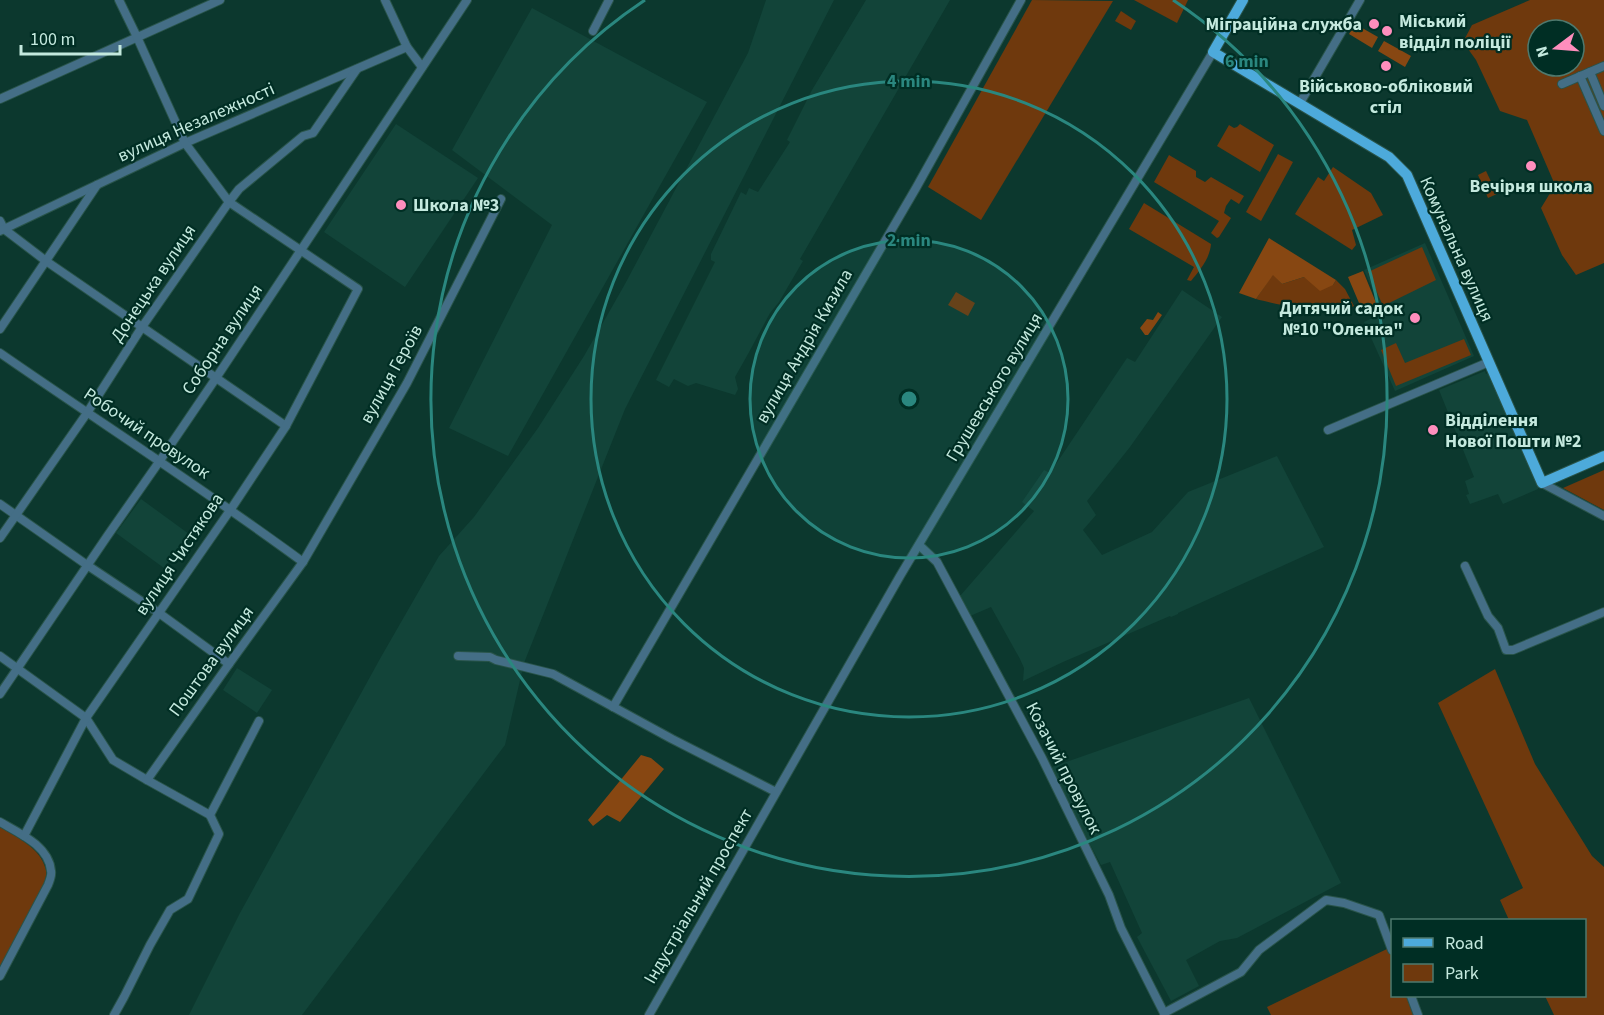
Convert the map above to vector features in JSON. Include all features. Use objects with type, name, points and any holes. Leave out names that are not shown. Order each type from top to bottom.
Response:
[{"type":"main road","name":"Грушевського вулиця","points":[[1212,52],[1243,0]]},
{"type":"main road","name":"Комунальна вулиця","points":[[1212,52],[1389,157],[1407,175],[1542,483]]},
{"type":"main road","points":[[1542,483],[1604,456]]},
{"type":"street","points":[[119,0],[185,143],[229,202],[301,250]]},
{"type":"street","points":[[0,99],[220,0]]},
{"type":"street","points":[[385,0],[407,47],[422,67]]},
{"type":"street","name":"Соборна вулиця","points":[[0,694],[216,378],[467,0]]},
{"type":"street","points":[[593,31],[609,0]]},
{"type":"street","name":"вулиця Андрія Кизила","points":[[613,706],[916,188],[1021,0]]},
{"type":"street","points":[[1300,103],[1360,0]]},
{"type":"street","name":"вулиця Незалежності","points":[[1,227],[185,143],[407,47]]},
{"type":"street","name":"Грушевського вулиця","points":[[776,792],[919,545],[1212,52]]},
{"type":"street","points":[[1586,74],[1604,66]]},
{"type":"street","name":"Донецька вулиця","points":[[0,538],[229,202],[239,189],[303,135],[313,133],[357,69]]},
{"type":"street","points":[[1590,72],[1604,106]]},
{"type":"street","points":[[1562,84],[1576,78]]},
{"type":"street","points":[[1581,78],[1604,131]]},
{"type":"street","points":[[0,328],[98,184]]},
{"type":"street","name":"вулиця Героїв","points":[[303,562],[407,383],[501,199]]},
{"type":"street","points":[[1,227],[46,261],[286,426]]},
{"type":"street","name":"вулиця Чистякова","points":[[24,836],[86,718],[286,426],[358,289],[301,250]]},
{"type":"street","name":"Робочий провулок","points":[[0,353],[231,509],[303,562]]},
{"type":"street","points":[[1328,430],[1489,362]]},
{"type":"street","points":[[1542,483],[1604,516]]},
{"type":"street","points":[[0,504],[229,664]]},
{"type":"street","name":"Козачий провулок","points":[[919,545],[937,562],[1042,758],[1109,895],[1121,928],[1164,1014]]},
{"type":"street","name":"Поштова вулиця","points":[[147,780],[303,562]]},
{"type":"street","points":[[1465,566],[1488,616],[1498,628],[1506,650],[1513,650],[1604,612]]},
{"type":"street","points":[[0,656],[86,718],[113,760],[210,814],[219,834],[188,899],[170,910],[114,1015]]},
{"type":"street","points":[[458,656],[490,657],[553,674],[776,792]]},
{"type":"street","points":[[210,814],[259,720]]},
{"type":"street","name":"Індустріальний проспект","points":[[649,1015],[776,792]]},
{"type":"street","points":[[0,822],[39,848],[48,860],[52,872],[48,885],[0,976]]},
{"type":"street","points":[[1164,1014],[1241,972],[1259,950],[1326,900],[1344,903],[1379,915],[1391,947]]},
{"type":"street","points":[[1411,997],[1418,1015]]},
{"type":"shaded area","points":[[766,0],[834,0],[625,409],[524,663],[505,745],[302,1015],[189,1015],[240,913],[439,556],[474,517],[538,428],[584,356],[625,284],[748,53]]},
{"type":"shaded area","points":[[866,0],[950,0],[800,259],[803,261],[770,313],[735,377],[738,389],[735,395],[696,383],[688,386],[674,379],[669,387],[656,380],[715,262],[711,260],[711,254],[741,192],[746,195],[749,188],[758,192],[790,142],[787,140],[812,90]]},
{"type":"shaded area","points":[[532,8],[707,102],[508,456],[449,428],[552,225],[452,150]]},
{"type":"shaded area","points":[[1355,24],[1378,37],[1372,48],[1349,34]]},
{"type":"shaded area","points":[[1384,41],[1411,56],[1405,67],[1378,51]]},
{"type":"shaded area","name":"Школа №3","points":[[396,124],[478,178],[405,287],[324,232]]},
{"type":"shaded area","points":[[1269,238],[1336,280],[1333,285],[1320,291],[1304,277],[1282,284],[1273,275],[1256,299],[1239,293]]},
{"type":"shaded area","name":"Дитячий садок №10 \"Оленка\"","points":[[1425,243],[1474,356],[1395,391],[1364,322],[1383,313],[1364,270]]},
{"type":"shaded area","points":[[1363,271],[1379,310],[1372,313],[1369,307],[1362,310],[1348,277]]},
{"type":"shaded area","points":[[1182,290],[1222,317],[1130,447],[1087,501],[1096,515],[1083,530],[1102,555],[1152,532],[1188,492],[1277,456],[1324,547],[1178,614],[1023,681],[1024,668],[991,607],[970,616],[960,596],[1034,511],[1022,502],[1044,470],[1050,473],[1127,358],[1135,362]]},
{"type":"shaded area","points":[[1158,312],[1162,315],[1148,335],[1145,335],[1140,328],[1147,319],[1153,320]]},
{"type":"shaded area","points":[[1485,371],[1486,374],[1491,372],[1538,482],[1538,489],[1503,504],[1498,494],[1470,504],[1466,495],[1469,494],[1465,481],[1474,477],[1439,390]]},
{"type":"shaded area","points":[[141,499],[189,534],[164,568],[116,533]]},
{"type":"shaded area","points":[[237,668],[272,690],[257,713],[223,690]]},
{"type":"shaded area","points":[[1249,698],[1341,883],[1237,938],[1220,941],[1186,960],[1199,986],[1171,1001],[1137,937],[1142,933],[1110,862],[1101,865],[1049,768]]},
{"type":"shaded area","points":[[641,755],[651,758],[664,769],[620,822],[607,815],[593,826],[588,820]]},
{"type":"green space","points":[[1032,0],[1113,1],[981,220],[928,187]]},
{"type":"green space","points":[[1134,0],[1188,0],[1177,23]]},
{"type":"green space","points":[[1530,0],[1604,0],[1604,263],[1576,275],[1562,255],[1541,208],[1555,185],[1527,120],[1500,111],[1476,60],[1463,42],[1472,25]]},
{"type":"green space","points":[[1121,11],[1136,21],[1131,30],[1115,21]]},
{"type":"green space","points":[[1240,124],[1274,145],[1260,172],[1217,146],[1229,125],[1234,128]]},
{"type":"green space","points":[[1278,154],[1293,162],[1261,221],[1246,212]]},
{"type":"green space","points":[[1169,155],[1196,171],[1196,177],[1205,182],[1211,177],[1244,196],[1239,204],[1231,199],[1226,206],[1224,213],[1231,218],[1219,237],[1211,233],[1219,221],[1154,182]]},
{"type":"green space","points":[[1333,167],[1371,193],[1383,215],[1352,230],[1356,245],[1352,250],[1295,214],[1318,177],[1324,181]]},
{"type":"green space","points":[[1486,171],[1497,194],[1488,198],[1478,175]]},
{"type":"green space","points":[[1144,203],[1211,244],[1207,259],[1191,281],[1187,280],[1194,267],[1129,229]]},
{"type":"green space","points":[[1422,247],[1436,280],[1383,306],[1368,272]]},
{"type":"green space","points":[[1273,274],[1282,284],[1304,277],[1333,285],[1336,280],[1345,289],[1354,306],[1345,309],[1321,310],[1256,299]]},
{"type":"green space","points":[[956,292],[975,303],[968,316],[948,305]]},
{"type":"green space","points":[[1464,339],[1471,355],[1396,386],[1381,350],[1396,343],[1405,363]]},
{"type":"green space","points":[[1604,470],[1604,510],[1563,488]]},
{"type":"green space","points":[[1495,669],[1535,764],[1592,856],[1604,867],[1604,1015],[1554,1015],[1545,997],[1586,997],[1586,919],[1509,919],[1500,900],[1523,888],[1438,703]]},
{"type":"green space","points":[[0,827],[34,850],[43,862],[46,874],[44,885],[0,968]]},
{"type":"green space","points":[[1389,948],[1391,997],[1408,997],[1415,1015],[1271,1015],[1267,1007]]},
{"type":"place","name":"Міграційна служба","points":[[1374,24]]},
{"type":"place","name":"Міський відділ поліції","points":[[1387,31]]},
{"type":"place","name":"Військово-обліковий стіл","points":[[1386,66]]},
{"type":"place","name":"Вечірня школа","points":[[1531,166]]},
{"type":"place","name":"Школа №3","points":[[401,205]]},
{"type":"place","name":"Дитячий садок №10 \"Оленка\"","points":[[1415,318]]},
{"type":"place","name":"Відділення Нової Пошти №2","points":[[1433,430]]}]
